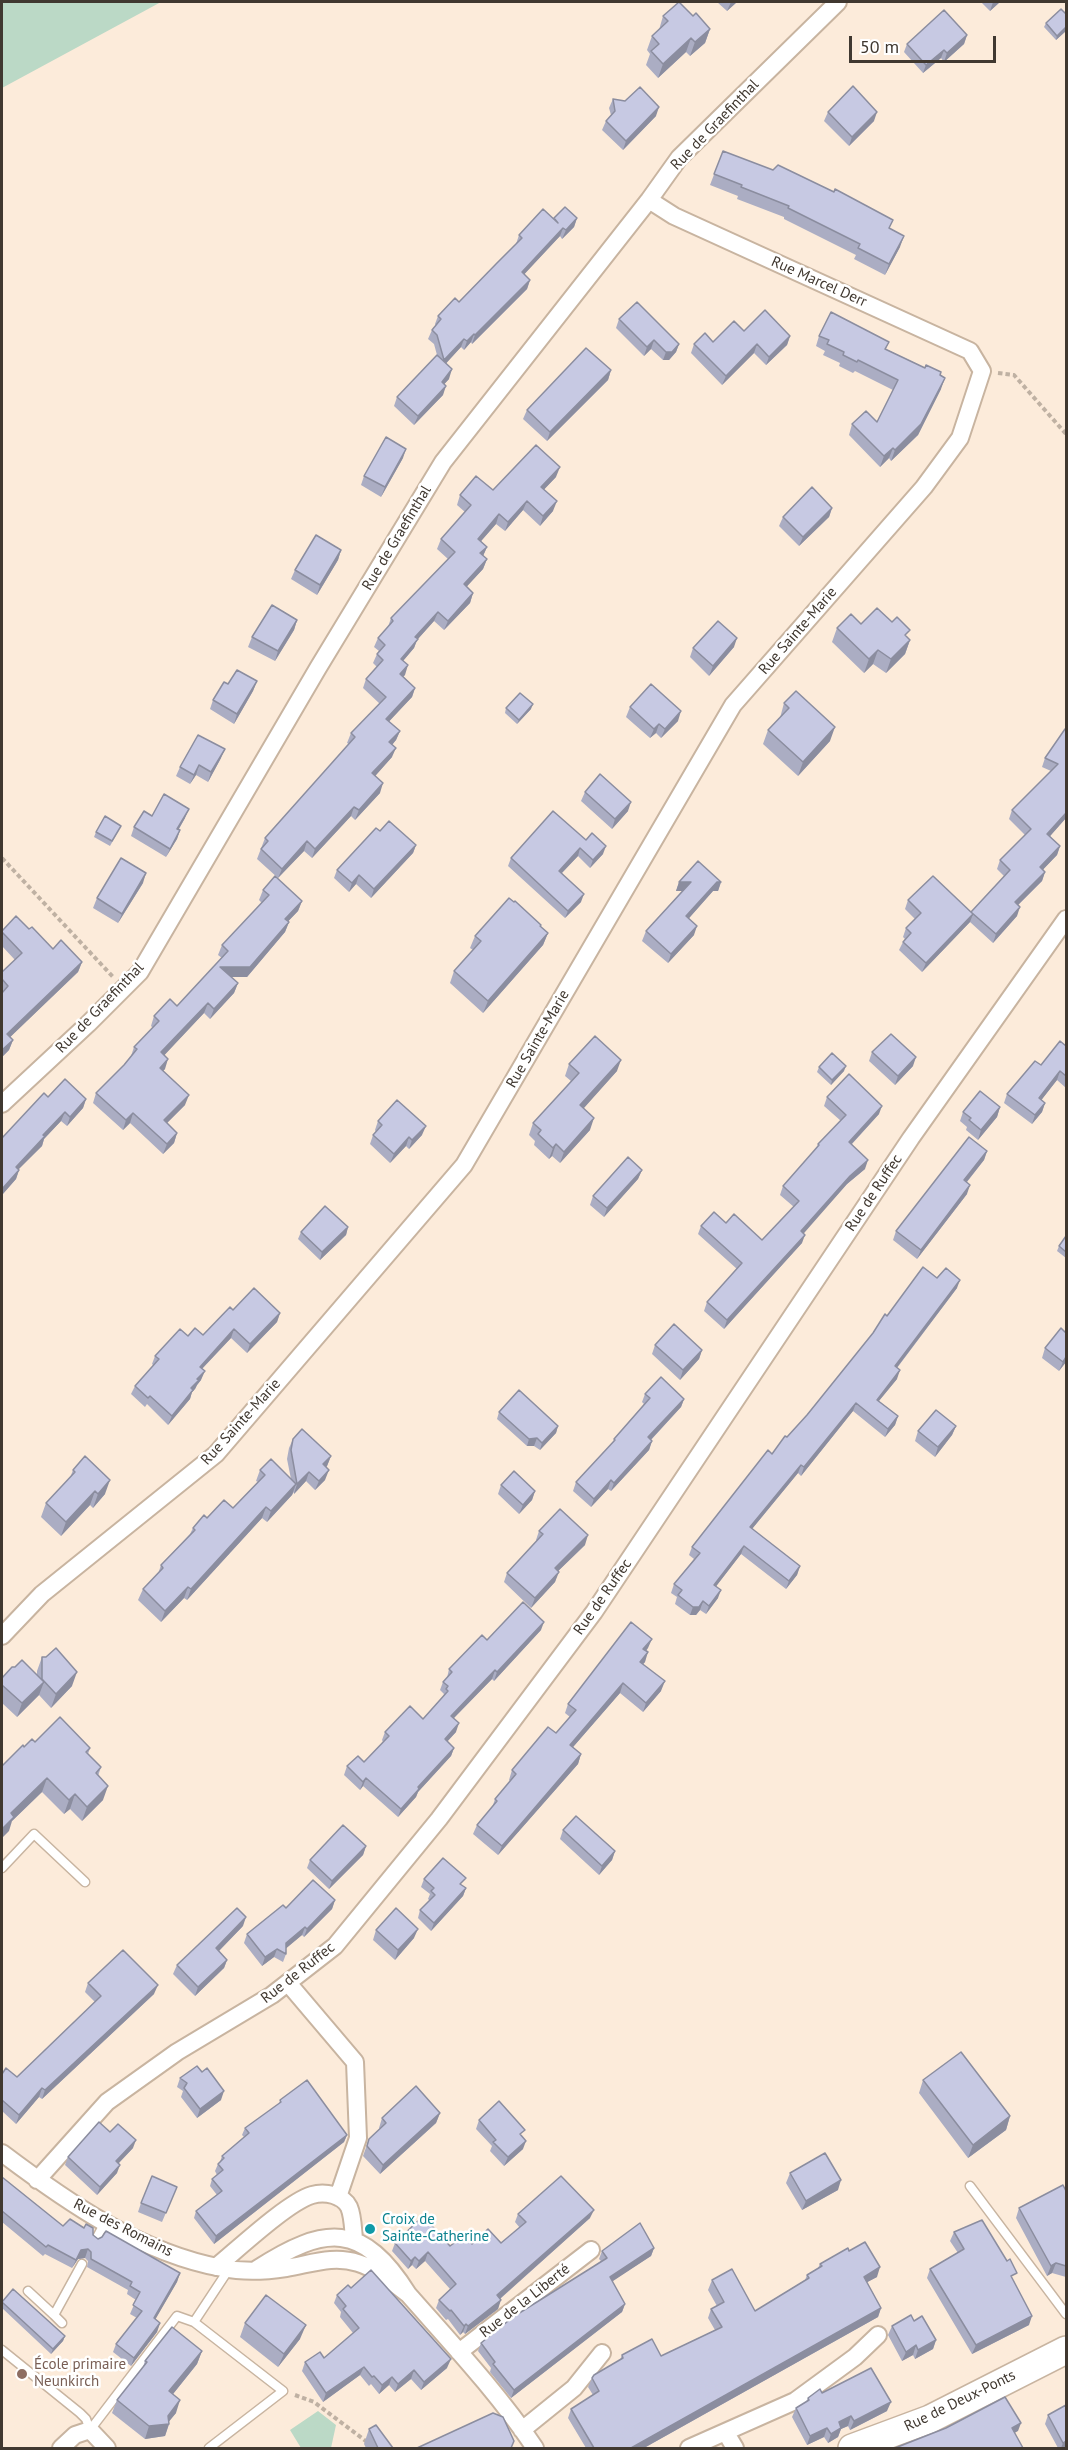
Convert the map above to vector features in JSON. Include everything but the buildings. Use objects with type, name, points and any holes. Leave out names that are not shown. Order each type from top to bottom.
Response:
[{"type":"main road","name":"Rue de Deux-Ponts","points":[[852,2448],[930,2419],[1066,2350]]},
{"type":"street","name":"Rue de Graefinthal","points":[[2,1104],[140,972],[318,668],[443,462],[649,200],[679,158],[838,2]]},
{"type":"street","name":"Rue Marcel Derr","points":[[649,200],[674,216],[970,351],[982,371]]},
{"type":"street","name":"Rue Sainte-Marie","points":[[2,1636],[42,1594],[216,1454],[464,1165],[733,705],[924,487],[960,438],[982,371]]},
{"type":"street","name":"Rue de Ruffec","points":[[37,2180],[107,2102],[177,2052],[272,1995],[335,1946],[438,1819],[594,1612],[911,1138],[1066,919]]},
{"type":"street","points":[[288,1983],[355,2062],[358,2138],[338,2197]]},
{"type":"street","name":"Rue des Romains","points":[[2,2153],[37,2180],[105,2222],[178,2256],[222,2268],[275,2270],[328,2259],[341,2259],[368,2267],[408,2294]]},
{"type":"street","points":[[222,2268],[296,2202],[314,2194],[324,2193],[344,2200],[349,2208],[354,2239]]},
{"type":"street","name":"Rue des Romains","points":[[257,2269],[283,2254],[327,2238],[354,2239],[379,2255],[395,2273],[408,2294],[459,2352],[535,2448]]},
{"type":"street","name":"Rue de la Liberté","points":[[459,2352],[591,2250]]},
{"type":"street","points":[[689,2448],[795,2401],[855,2357],[878,2335]]},
{"type":"street","points":[[522,2430],[574,2388],[602,2353]]},
{"type":"street","points":[[61,2448],[75,2435],[90,2430],[107,2448]]},
{"type":"street","points":[[726,2433],[735,2448]]},
{"type":"lane","points":[[2,1868],[34,1834],[85,1882]]},
{"type":"lane","points":[[970,2187],[1066,2314]]},
{"type":"lane","points":[[95,2241],[105,2222]]},
{"type":"lane","points":[[54,2315],[82,2264]]},
{"type":"lane","points":[[194,2322],[222,2268]]},
{"type":"lane","points":[[28,2291],[62,2323]]},
{"type":"lane","points":[[90,2430],[177,2316],[194,2322],[283,2391],[209,2448]]},
{"type":"lane","points":[[2,2350],[80,2413],[86,2419],[90,2430]]},
{"type":"path","points":[[982,371],[1014,375],[1066,434]]},
{"type":"path","points":[[2,858],[124,988]]},
{"type":"path","points":[[283,2391],[314,2402],[375,2448]]},
{"type":"green space","points":[[2,2],[161,2],[2,88]]},
{"type":"green space","points":[[318,2411],[336,2425],[331,2448],[301,2448],[290,2430]]},
{"type":"place","name":"Croix de Sainte-Catherine","points":[[370,2229]]},
{"type":"place","name":"École primaire Neunkirch","points":[[22,2374]]}]
